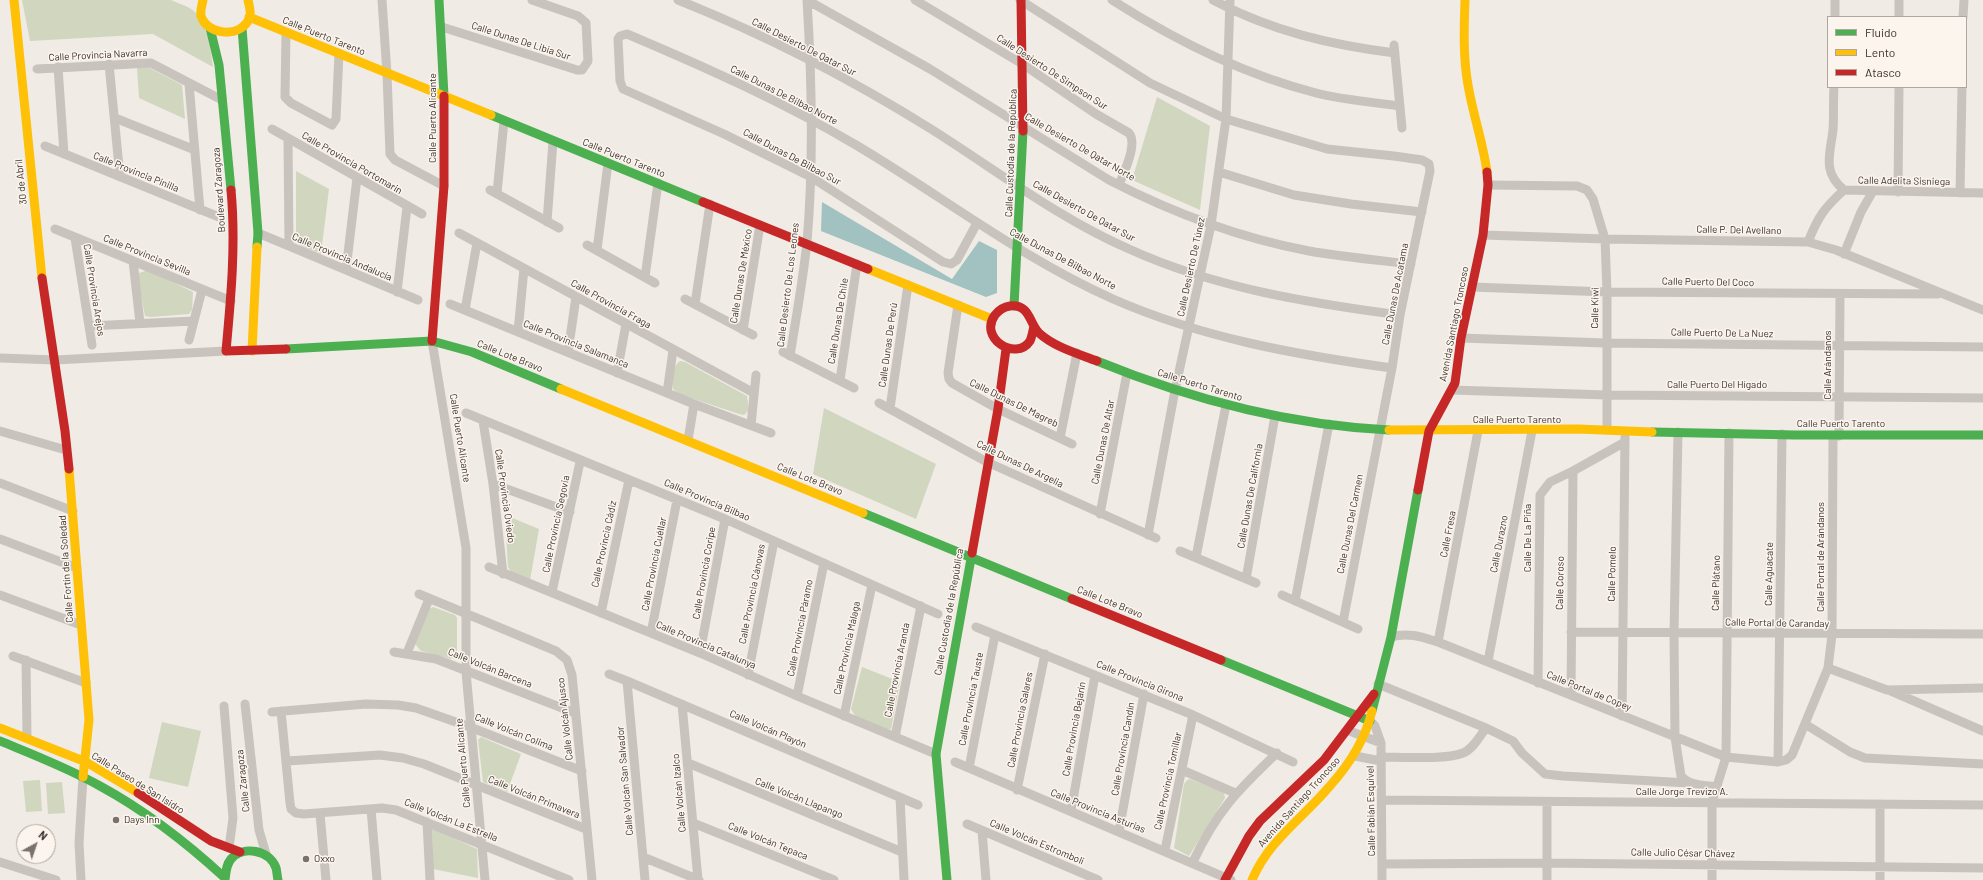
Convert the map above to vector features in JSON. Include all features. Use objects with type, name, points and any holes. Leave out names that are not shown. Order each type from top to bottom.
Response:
[{"type":"street","name":"30 de Abril","points":[[14,0],[38,249],[45,304],[55,360]]},
{"type":"street","points":[[210,28],[218,33],[226,34],[242,28],[249,17],[250,9],[248,0]]},
{"type":"street","points":[[382,0],[388,74],[390,154],[395,160],[444,186]]},
{"type":"street","name":"Calle Puerto Alicante","points":[[439,0],[442,27],[444,97],[444,186],[432,341],[466,548],[466,672],[485,880]]},
{"type":"street","name":"Calle Dunas De Libia Sur","points":[[442,27],[577,70],[582,70],[588,61],[586,23],[578,16],[532,0]]},
{"type":"street","name":"Calle Desierto De Qatar Sur","points":[[678,0],[734,23],[811,61],[930,129],[1022,190],[1101,236],[1127,249],[1180,270],[1293,299],[1400,315]]},
{"type":"street","name":"Calle Desierto De Los Leones","points":[[786,354],[807,243],[812,121],[811,61],[807,0]]},
{"type":"street","name":"Calle Desierto De Qatar Norte","points":[[807,0],[930,69],[1119,185],[1211,225],[1269,242],[1308,251],[1411,264]]},
{"type":"street","name":"Calle Desierto De Simpson Sur","points":[[915,0],[1024,65],[1090,110],[1125,130],[1132,136],[1133,144],[1119,185]]},
{"type":"street","points":[[1021,0],[1150,84],[1226,119]]},
{"type":"street","name":"Calle Custodia de la República","points":[[1014,306],[1022,190],[1024,128],[1024,65],[1021,0]]},
{"type":"street","points":[[1112,0],[1167,35],[1229,64],[1317,93],[1400,106]]},
{"type":"street","points":[[1213,0],[1230,5],[1262,23],[1308,38],[1338,45],[1395,49],[1402,128]]},
{"type":"street","name":"Avenida Santiago Troncoso","points":[[1252,880],[1259,863],[1270,847],[1329,788],[1355,756],[1370,721],[1390,637],[1429,431],[1452,390],[1461,338],[1483,235],[1488,185],[1484,150],[1468,86],[1464,44],[1465,0]]},
{"type":"street","points":[[1835,0],[1835,16]]},
{"type":"street","points":[[1899,0],[1899,16]]},
{"type":"street","points":[[1963,16],[1964,0]]},
{"type":"street","name":"Boulevard Zaragoza","points":[[200,1],[204,20],[210,28],[218,65],[234,223],[231,301],[226,351]]},
{"type":"street","name":"Calle Desierto De Túnez","points":[[1152,536],[1175,390],[1190,327],[1211,225],[1220,172],[1226,119],[1230,5]]},
{"type":"street","name":"Calle Puerto Tarento","points":[[249,17],[992,319]]},
{"type":"street","points":[[242,28],[258,233],[252,351]]},
{"type":"street","points":[[286,33],[286,97],[291,103],[332,125],[336,118],[339,53]]},
{"type":"street","name":"Calle Dunas De Bilbao Norte","points":[[623,34],[705,67],[812,121],[907,176],[1018,249],[1113,298],[1190,327],[1244,342],[1289,352],[1392,368]]},
{"type":"street","name":"Calle Dunas De Bilbao Sur","points":[[623,34],[618,39],[620,80],[624,89],[724,134],[810,177],[947,264],[951,264],[957,260],[977,223]]},
{"type":"street","name":"Calle Provincia Navarra","points":[[37,69],[109,64],[151,63],[222,100]]},
{"type":"street","points":[[109,64],[120,177]]},
{"type":"street","points":[[58,67],[64,154]]},
{"type":"street","points":[[189,84],[200,210]]},
{"type":"street","name":"Calle Adelita Sisniega","points":[[1834,88],[1833,130],[1828,160],[1834,182],[1844,190],[1983,193]]},
{"type":"street","points":[[1898,88],[1898,192]]},
{"type":"street","points":[[1960,193],[1962,88]]},
{"type":"street","points":[[115,118],[195,150]]},
{"type":"street","name":"Calle Dunas De Acatama","points":[[1226,119],[1327,150],[1394,156],[1422,160],[1429,164],[1430,171],[1400,315],[1392,368],[1379,429]]},
{"type":"street","points":[[504,121],[493,192],[559,228]]},
{"type":"street","name":"Calle Provincia Portomarin","points":[[272,129],[422,214]]},
{"type":"street","points":[[288,139],[289,246]]},
{"type":"street","points":[[547,222],[553,141]]},
{"type":"street","name":"Calle Provincia Pinilla","points":[[45,146],[219,217]]},
{"type":"street","points":[[597,250],[608,163]]},
{"type":"street","points":[[1220,172],[1294,195],[1351,204],[1422,212]]},
{"type":"street","points":[[346,270],[357,178]]},
{"type":"street","points":[[645,277],[658,183]]},
{"type":"street","name":"Calle Kiwi","points":[[1488,185],[1577,186],[1587,190],[1593,199],[1604,239],[1607,292],[1607,430]]},
{"type":"street","points":[[1808,242],[1818,218],[1826,206],[1844,190]]},
{"type":"street","points":[[1844,254],[1861,212],[1873,191]]},
{"type":"street","points":[[695,304],[710,204]]},
{"type":"street","points":[[397,292],[408,207]]},
{"type":"street","name":"Calle Dunas De México","points":[[743,330],[760,225]]},
{"type":"street","name":"Calle Provincia Sevilla","points":[[56,229],[231,301]]},
{"type":"street","name":"Calle Provincia Andalucía","points":[[258,233],[418,300]]},
{"type":"street","name":"Calle Provincia Fraga","points":[[459,233],[754,393]]},
{"type":"street","name":"Calle P. Del Avellano","points":[[1483,235],[1817,243],[1983,310]]},
{"type":"street","name":"Calle Provincia Arejos","points":[[75,238],[92,345]]},
{"type":"street","points":[[465,310],[477,243]]},
{"type":"street","points":[[587,245],[655,283]]},
{"type":"street","points":[[133,261],[140,323]]},
{"type":"street","name":"Calle Dunas De Chile","points":[[840,380],[857,264]]},
{"type":"street","points":[[518,332],[524,268]]},
{"type":"street","name":"Calle Dunas De Perú","points":[[890,408],[908,285]]},
{"type":"street","name":"Calle Puerto Del Coco","points":[[1472,287],[1607,292],[1943,294]]},
{"type":"street","points":[[189,340],[202,290]]},
{"type":"street","name":"Calle Arándanos","points":[[1836,436],[1839,397],[1840,294]]},
{"type":"street","points":[[568,352],[576,297]]},
{"type":"street","name":"Calle Dunas De México","points":[[685,299],[753,335]]},
{"type":"street","name":"Calle Provincia Salamanca","points":[[450,304],[694,404],[771,433]]},
{"type":"street","name":"Calle Dunas De Magreb","points":[[958,305],[949,378],[957,387],[998,409],[1072,444]]},
{"type":"street","points":[[1014,306],[1025,310],[1033,320],[1034,326],[1031,339],[1021,348],[1006,349],[994,340],[990,326],[992,319],[1001,309],[1014,306]]},
{"type":"street","points":[[89,326],[194,321]]},
{"type":"street","points":[[617,373],[626,324]]},
{"type":"street","name":"Calle Puerto Tarento","points":[[1034,326],[1044,337],[1077,353],[1175,390],[1226,405],[1275,416],[1328,424],[1379,429],[1429,431],[1607,430],[1626,432],[1836,436],[1983,435]]},
{"type":"street","name":"Calle Puerto De La Nuez","points":[[1461,338],[1606,343],[1983,347]]},
{"type":"street","name":"Calle Lote Bravo","points":[[226,351],[252,351],[432,341],[472,352],[1370,721]]},
{"type":"street","name":"Calle Puerto Tarento","points":[[1021,348],[1039,344],[1064,347]]},
{"type":"street","name":"Calle Custodia de la República","points":[[947,880],[936,754],[987,462],[998,409],[1006,349]]},
{"type":"street","points":[[667,393],[673,350]]},
{"type":"street","points":[[0,358],[55,360],[226,351]]},
{"type":"street","points":[[1060,438],[1077,353]]},
{"type":"street","name":"Calle Dunas De Chile","points":[[786,354],[854,388]]},
{"type":"street","name":"Calle Fortín de la Soledad","points":[[55,360],[73,511],[89,720],[86,762],[83,776]]},
{"type":"street","name":"Calle Dunas De Altar","points":[[1100,514],[1127,373]]},
{"type":"street","points":[[751,425],[756,376]]},
{"type":"street","name":"Calle Puerto Del Hígado","points":[[1452,390],[1607,395],[1983,398]]},
{"type":"street","name":"Calle Dunas De Argelia","points":[[879,402],[987,462],[1100,514],[1152,536]]},
{"type":"street","points":[[688,440],[694,404]]},
{"type":"street","points":[[1196,557],[1226,405]]},
{"type":"street","name":"Calle Provincia Bilbao","points":[[466,413],[580,462],[725,519],[938,614]]},
{"type":"street","name":"Calle Dunas De California","points":[[1246,579],[1275,416]]},
{"type":"street","name":"Calle Provincia Oviedo","points":[[483,421],[493,484],[503,574]]},
{"type":"street","points":[[1295,601],[1328,424]]},
{"type":"street","name":"Calle Dunas Del Carmen","points":[[1343,622],[1379,429]]},
{"type":"street","points":[[0,431],[66,450]]},
{"type":"street","name":"Calle Fresa","points":[[1438,642],[1478,431]]},
{"type":"street","name":"Calle Durazno","points":[[1488,661],[1532,431]]},
{"type":"street","name":"Calle Pomelo","points":[[1622,716],[1626,432]]},
{"type":"street","points":[[1678,432],[1674,632],[1675,738],[1681,776],[1690,783]]},
{"type":"street","name":"Calle Plátano","points":[[1712,880],[1712,802],[1726,758],[1729,433]]},
{"type":"street","name":"Calle Aguacate","points":[[1780,762],[1779,633],[1782,434]]},
{"type":"street","name":"Calle Portal de Arándanos","points":[[1780,762],[1792,755],[1828,668],[1832,635],[1836,436]]},
{"type":"street","name":"Calle De La Piña","points":[[1538,683],[1539,500],[1542,490],[1550,482],[1625,442]]},
{"type":"street","name":"Calle Provincia Segovia","points":[[552,592],[580,462]]},
{"type":"street","name":"Calle Coroso","points":[[1570,695],[1573,471]]},
{"type":"street","name":"Calle Provincia Cádiz","points":[[601,613],[629,480]]},
{"type":"street","points":[[0,483],[73,511]]},
{"type":"street","points":[[493,484],[570,512]]},
{"type":"street","name":"Calle Provincia Cuéllar","points":[[652,633],[677,500]]},
{"type":"street","name":"Calle Provincia Coripe","points":[[700,653],[725,519]]},
{"type":"street","points":[[0,539],[77,568]]},
{"type":"street","name":"Calle Provincia Cánovas","points":[[748,675],[774,541]]},
{"type":"street","points":[[1180,551],[1256,583]]},
{"type":"street","name":"Calle Provincia Páramo","points":[[797,696],[824,563]]},
{"type":"street","name":"Calle Provincia Catalunya","points":[[489,567],[700,653],[797,696],[936,754]]},
{"type":"street","name":"Calle Provincia Málaga","points":[[844,716],[872,585]]},
{"type":"street","points":[[0,594],[81,625]]},
{"type":"street","name":"Calle Volcán Ajusco","points":[[418,594],[556,651],[562,655],[571,668],[592,880]]},
{"type":"street","points":[[1282,595],[1358,629]]},
{"type":"street","points":[[407,653],[429,599]]},
{"type":"street","name":"Calle Provincia Aranda","points":[[895,737],[921,606]]},
{"type":"street","name":"Calle Provincia Girona","points":[[976,626],[1193,715],[1277,753],[1293,762]]},
{"type":"street","name":"Calle Portal de Caranday","points":[[1571,632],[1674,632],[1727,634],[1779,633],[1832,635],[1983,634]]},
{"type":"street","name":"Calle Portal de Copey","points":[[1390,637],[1399,634],[1411,634],[1438,642],[1726,758],[1780,762]]},
{"type":"street","name":"Calle Provincia Tauste","points":[[969,768],[995,635]]},
{"type":"street","name":"Calle Volcán Barcena","points":[[394,652],[436,659],[466,672],[575,713]]},
{"type":"street","name":"Calle Provincia Salares","points":[[1017,790],[1045,654]]},
{"type":"street","points":[[13,656],[86,683]]},
{"type":"street","points":[[26,660],[27,738]]},
{"type":"street","points":[[1828,668],[1887,690],[1983,731]]},
{"type":"street","name":"Calle Volcán Playón","points":[[609,674],[918,805]]},
{"type":"street","name":"Calle Provincia Bejarín","points":[[1071,811],[1095,674]]},
{"type":"street","name":"Calle Volcán San Salvador","points":[[627,681],[645,880]]},
{"type":"street","points":[[1377,688],[1486,728],[1513,742],[1522,753],[1545,774],[1690,783],[1717,787]]},
{"type":"street","name":"Avenida Santiago Troncoso","points":[[1228,879],[1249,836],[1260,821],[1324,760],[1377,688]]},
{"type":"street","points":[[1887,690],[1983,688]]},
{"type":"street","name":"Calle Provincia Candín","points":[[1119,831],[1144,694]]},
{"type":"street","name":"Calle Zaragoza","points":[[245,704],[259,830],[266,854]]},
{"type":"street","name":"Calle Volcán Colima","points":[[272,712],[366,704],[398,705],[432,712],[582,772]]},
{"type":"street","name":"Calle Volcán Izalco","points":[[682,704],[698,880]]},
{"type":"street","name":"Calle Zaragoza","points":[[224,706],[232,818],[229,848]]},
{"type":"street","points":[[282,711],[286,762]]},
{"type":"street","name":"Calle Provincia Tomillar","points":[[1165,850],[1193,715]]},
{"type":"street","points":[[1370,721],[1374,726],[1381,743]]},
{"type":"street","points":[[1804,724],[1850,752],[1865,758],[1983,764]]},
{"type":"street","name":"Calle Paseo de San Isidro","points":[[0,728],[86,762],[132,789],[196,832],[240,852]]},
{"type":"street","points":[[1355,756],[1381,759],[1436,757],[1463,753],[1474,744],[1486,728]]},
{"type":"street","points":[[1347,730],[1381,743]]},
{"type":"street","points":[[0,741],[83,776],[156,822],[207,860],[225,879]]},
{"type":"street","name":"Calle Fabián Esquivel","points":[[1381,743],[1382,880]]},
{"type":"street","points":[[1193,862],[1205,835],[1224,807],[1235,793],[1277,753]]},
{"type":"street","name":"Calle Volcán Primavera","points":[[286,762],[380,755],[403,758],[424,764],[586,829]]},
{"type":"street","name":"Calle Volcán La Estrella","points":[[286,762],[291,809],[296,813],[320,814],[371,809],[396,810],[569,880]]},
{"type":"street","name":"Calle Provincia Asturias","points":[[955,762],[1017,790],[1165,850],[1228,879]]},
{"type":"street","name":"Calle Volcán Llapango","points":[[688,764],[902,852]]},
{"type":"street","points":[[1182,770],[1235,793]]},
{"type":"street","points":[[81,880],[79,843],[83,776]]},
{"type":"street","points":[[900,797],[904,880]]},
{"type":"street","name":"Calle Jorge Trevizo A.","points":[[1382,800],[1547,803],[1712,802],[1983,806]]},
{"type":"street","points":[[1547,803],[1548,880]]},
{"type":"street","points":[[1880,804],[1880,880]]},
{"type":"street","points":[[371,809],[377,880]]},
{"type":"street","points":[[320,814],[326,880]]},
{"type":"street","points":[[427,822],[430,880]]},
{"type":"street","name":"Calle Volcán Tepaca","points":[[693,823],[834,880]]},
{"type":"street","name":"Calle Volcán Estromboli","points":[[967,824],[1098,880]]},
{"type":"street","points":[[982,831],[986,880]]},
{"type":"street","points":[[225,879],[229,863],[240,852],[249,850],[266,854],[274,862],[278,876],[287,880]]},
{"type":"street","points":[[644,857],[698,880]]},
{"type":"street","points":[[0,862],[56,880]]},
{"type":"street","name":"Calle Julio César Chávez","points":[[1382,864],[1548,862],[1983,868]]},
{"type":"street","points":[[542,870],[543,880]]},
{"type":"green space","points":[[22,0],[171,0],[191,9],[201,20],[207,35],[213,67],[153,34],[30,41]]},
{"type":"green space","points":[[148,67],[182,85],[185,119],[139,98],[137,68]]},
{"type":"green space","points":[[1157,97],[1210,126],[1200,210],[1132,180]]},
{"type":"green space","points":[[296,171],[329,189],[321,254],[301,246],[296,239]]},
{"type":"green space","points":[[148,270],[193,292],[192,310],[189,314],[151,317],[145,316],[138,279],[139,273]]},
{"type":"green space","points":[[680,361],[685,362],[747,396],[749,410],[744,415],[739,414],[679,394],[673,389],[673,378],[675,366]]},
{"type":"green space","points":[[824,408],[936,464],[916,519],[813,474]]},
{"type":"green space","points":[[505,515],[539,529],[530,580],[512,573],[508,567]]},
{"type":"green space","points":[[433,607],[455,615],[457,618],[457,652],[451,659],[421,651],[415,644],[429,609]]},
{"type":"green space","points":[[862,667],[900,682],[891,729],[887,730],[856,717],[851,709]]},
{"type":"green space","points":[[162,722],[201,731],[188,787],[149,778]]},
{"type":"green space","points":[[481,737],[521,754],[507,792],[483,782],[478,740]]},
{"type":"green space","points":[[1190,779],[1224,793],[1225,798],[1189,856],[1174,848],[1184,784]]},
{"type":"green space","points":[[40,780],[42,811],[26,812],[23,781]]},
{"type":"green space","points":[[62,782],[65,813],[48,814],[46,783]]},
{"type":"green space","points":[[434,829],[477,849],[478,878],[433,869],[432,830]]},
{"type":"water","points":[[822,202],[952,279],[979,241],[997,250],[997,293],[986,297],[821,231]]},
{"type":"traffic: fast","points":[[439,0],[444,96]]},
{"type":"traffic: fast","points":[[210,28],[219,65],[231,190]]},
{"type":"traffic: fast","points":[[242,28],[258,233],[257,247]]},
{"type":"traffic: fast","points":[[491,115],[703,202]]},
{"type":"traffic: fast","points":[[1014,306],[1023,131]]},
{"type":"traffic: fast","points":[[286,349],[432,341],[472,352],[561,389]]},
{"type":"traffic: fast","points":[[1097,361],[1168,387],[1240,408],[1314,422],[1389,430]]},
{"type":"traffic: fast","points":[[1652,432],[1795,435],[1983,435]]},
{"type":"traffic: fast","points":[[1372,711],[1391,637],[1418,490]]},
{"type":"traffic: fast","points":[[863,513],[1072,599]]},
{"type":"traffic: fast","points":[[947,880],[936,754],[972,553]]},
{"type":"traffic: fast","points":[[1221,660],[1370,721]]},
{"type":"traffic: fast","points":[[0,741],[88,779],[134,806],[166,828],[225,878]]},
{"type":"traffic: fast","points":[[225,880],[229,861],[236,855],[249,851],[268,857],[276,868],[278,880]]},
{"type":"traffic: slow","points":[[14,0],[42,278]]},
{"type":"traffic: slow","points":[[203,0],[201,16],[205,23],[211,28],[226,32],[241,28],[246,23],[250,16],[248,0]]},
{"type":"traffic: slow","points":[[1465,0],[1464,43],[1466,74],[1487,172]]},
{"type":"traffic: slow","points":[[249,17],[491,115]]},
{"type":"traffic: slow","points":[[252,351],[257,247]]},
{"type":"traffic: slow","points":[[868,269],[992,319]]},
{"type":"traffic: slow","points":[[561,389],[863,513]]},
{"type":"traffic: slow","points":[[1389,430],[1578,429],[1652,432]]},
{"type":"traffic: slow","points":[[69,469],[89,720],[83,777]]},
{"type":"traffic: slow","points":[[1252,880],[1267,853],[1287,830],[1319,799],[1350,761],[1361,742],[1372,711]]},
{"type":"traffic: slow","points":[[0,728],[86,762],[138,793]]},
{"type":"traffic: jam","points":[[1021,0],[1023,131]]},
{"type":"traffic: jam","points":[[432,341],[444,186],[444,96]]},
{"type":"traffic: jam","points":[[1418,490],[1429,431],[1455,383],[1461,338],[1483,235],[1488,185],[1487,172]]},
{"type":"traffic: jam","points":[[231,190],[233,250],[226,351],[286,349]]},
{"type":"traffic: jam","points":[[703,202],[868,269]]},
{"type":"traffic: jam","points":[[42,278],[65,431],[69,469]]},
{"type":"traffic: jam","points":[[1034,326],[1030,341],[1024,347],[1016,349],[1008,348],[1001,344],[995,339],[991,332],[991,324],[995,315],[1005,307],[1017,306],[1025,311],[1036,329],[1045,338],[1067,350],[1097,361]]},
{"type":"traffic: jam","points":[[972,553],[998,409],[1006,349]]},
{"type":"traffic: jam","points":[[1072,599],[1221,660]]},
{"type":"traffic: jam","points":[[1225,880],[1249,836],[1260,821],[1324,760],[1374,694]]},
{"type":"traffic: jam","points":[[138,793],[211,841],[240,852]]},
{"type":"place","name":"Days Inn","points":[[116,820]]},
{"type":"place","name":"Oxxo","points":[[306,859]]}]
